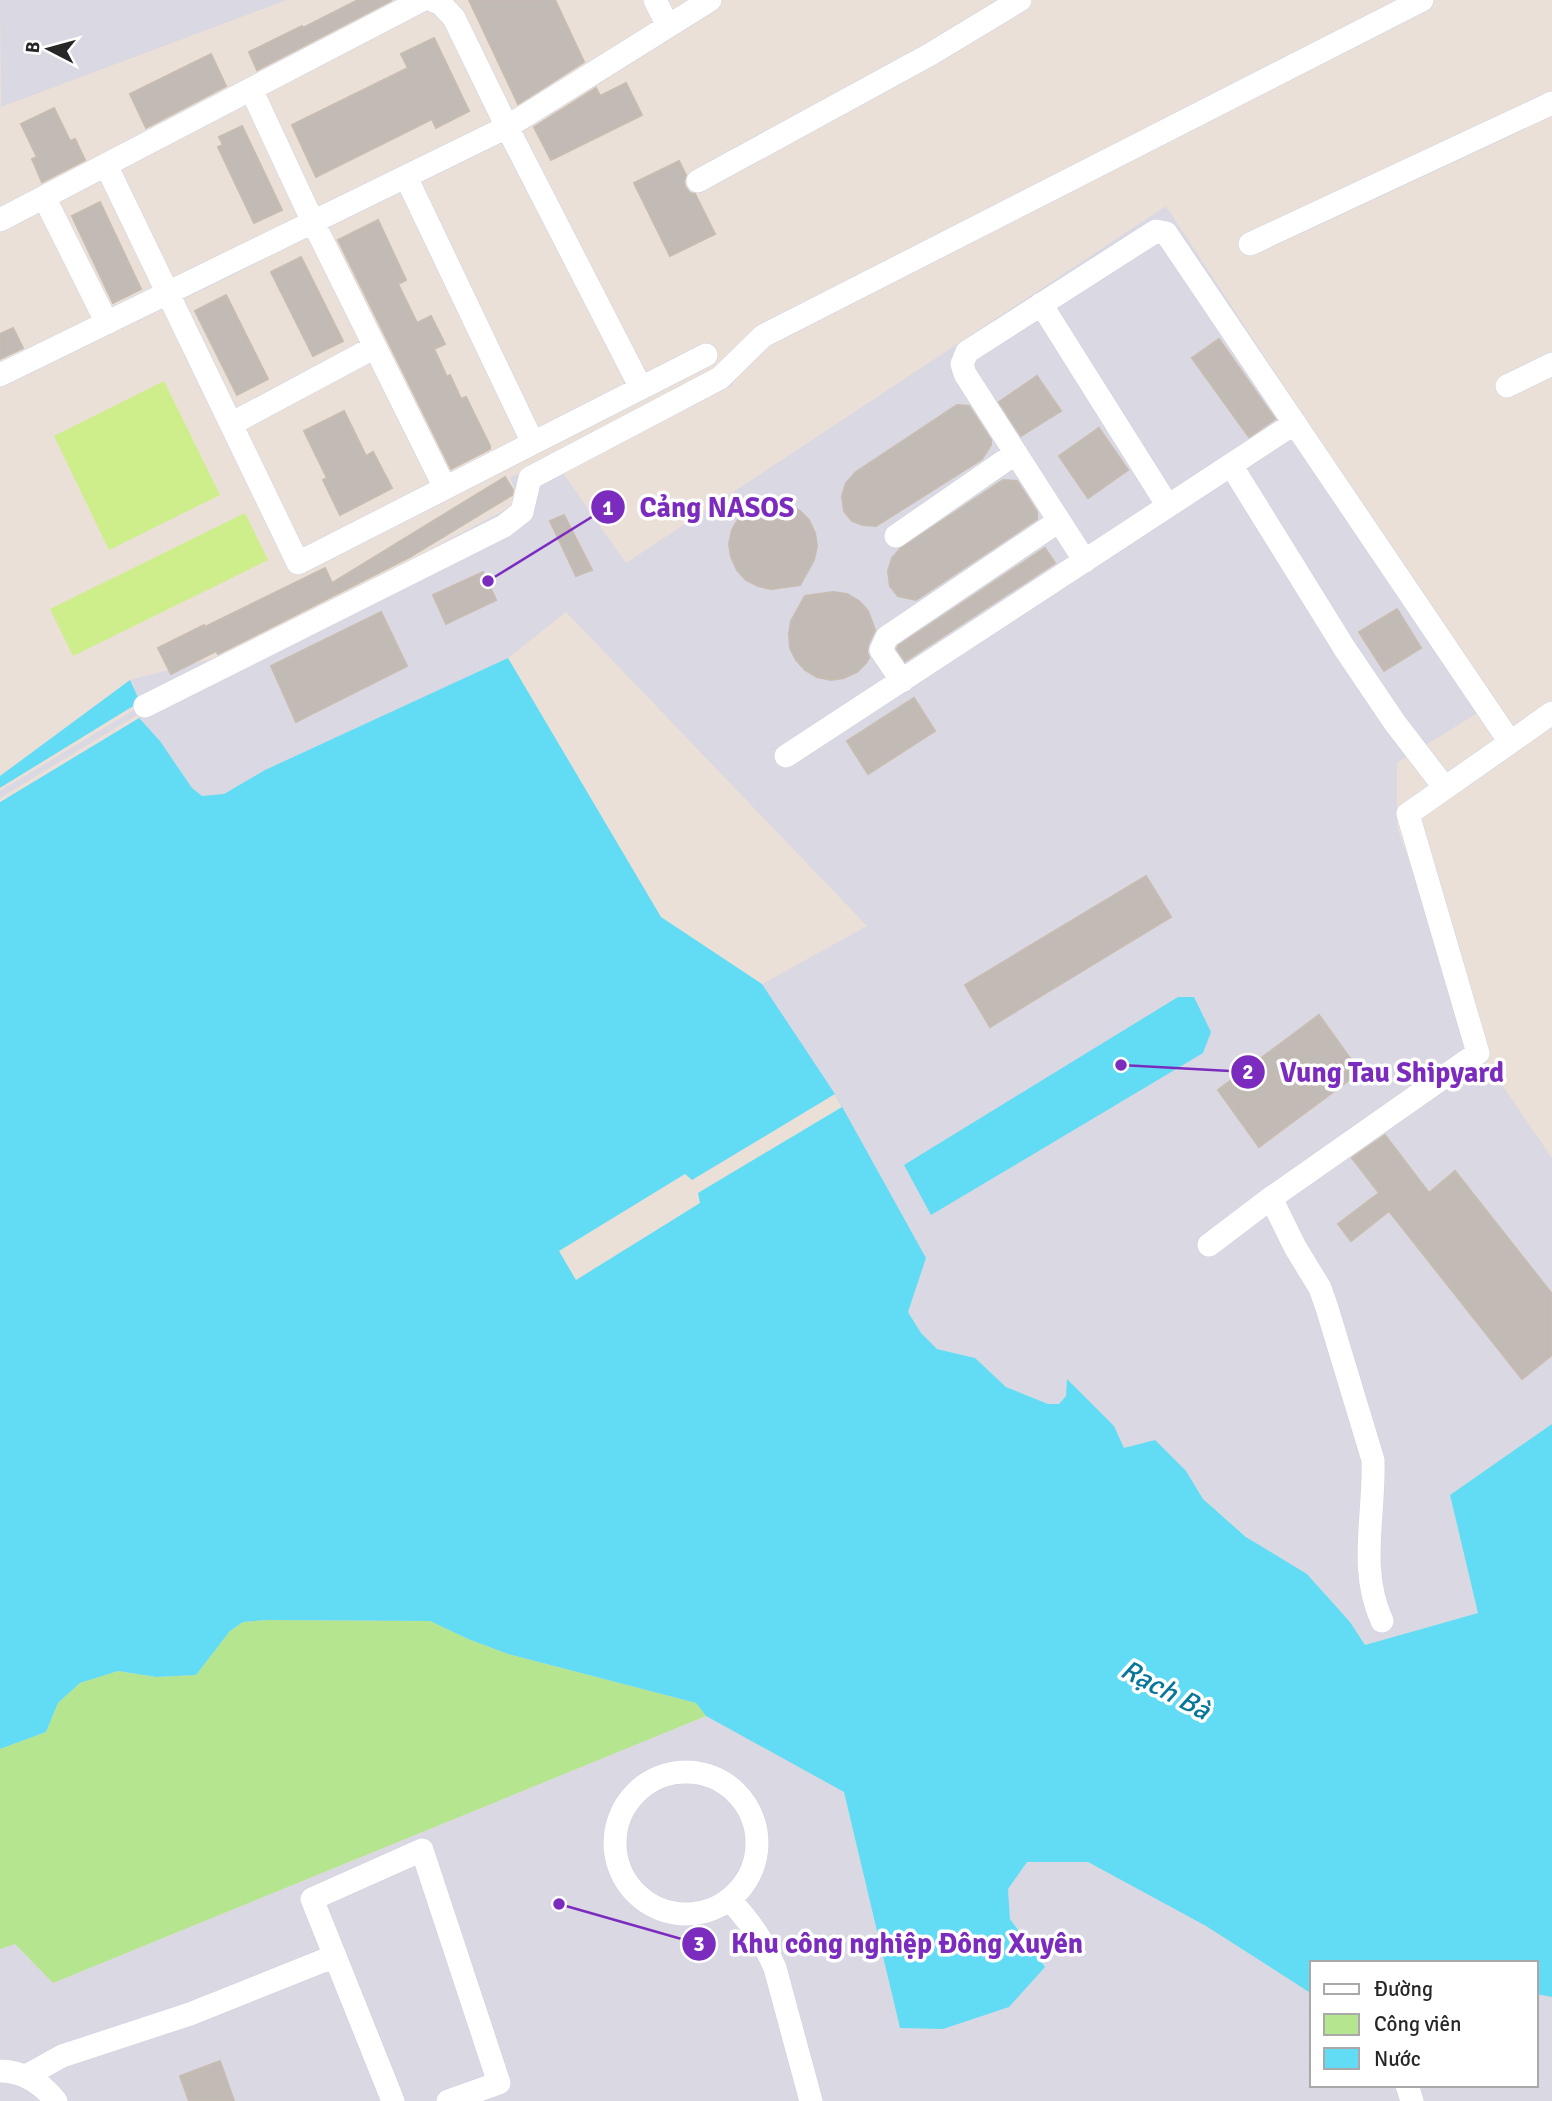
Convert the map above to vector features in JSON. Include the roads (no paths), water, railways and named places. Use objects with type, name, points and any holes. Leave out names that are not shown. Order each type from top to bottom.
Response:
[{"type":"street","points":[[0,220],[422,0]]},
{"type":"street","points":[[432,0],[441,4],[454,18],[507,128],[641,388]]},
{"type":"street","points":[[655,0],[668,26]]},
{"type":"street","points":[[0,375],[507,128],[710,0]]},
{"type":"street","points":[[698,181],[929,55],[1020,0]]},
{"type":"street","points":[[145,706],[504,526],[522,512],[530,478],[720,378],[764,336],[1422,0]]},
{"type":"street","points":[[251,89],[313,222],[445,488]]},
{"type":"street","points":[[1250,244],[1552,103]]},
{"type":"street","points":[[106,164],[298,563],[706,355]]},
{"type":"street","points":[[406,177],[533,443]]},
{"type":"street","points":[[44,197],[107,323]]},
{"type":"street","points":[[1085,561],[965,374],[962,364],[967,352],[1041,304],[1156,231],[1166,233],[1510,742]]},
{"type":"street","points":[[1041,304],[1168,506]]},
{"type":"street","points":[[231,424],[375,347]]},
{"type":"street","points":[[1507,386],[1552,363]]},
{"type":"street","points":[[786,756],[1295,423]]},
{"type":"street","points":[[896,536],[1016,453]]},
{"type":"street","points":[[1231,465],[1345,649],[1395,723],[1445,788]]},
{"type":"street","points":[[902,681],[881,650],[887,637],[1059,522]]},
{"type":"street","points":[[1209,1245],[1271,1198],[1478,1053],[1408,814],[1552,713]]},
{"type":"street","points":[[1271,1198],[1324,1298],[1373,1460],[1368,1568],[1374,1603],[1382,1621]]},
{"type":"street","points":[[684,1771],[713,1776],[738,1793],[753,1819],[757,1849],[749,1877],[730,1900],[703,1913],[673,1914],[646,1903],[625,1882],[615,1853],[617,1823],[631,1797],[654,1779],[684,1771]]},
{"type":"street","points":[[393,2101],[312,1899],[422,1850],[499,2082],[448,2101]]},
{"type":"street","points":[[730,1900],[750,1922],[766,1947],[775,1968],[811,2101]]},
{"type":"street","points":[[26,2076],[62,2056],[190,2014],[335,1956]]},
{"type":"street","points":[[0,2071],[26,2076],[46,2089],[56,2101]]},
{"type":"water","name":"Rạch Bà","points":[[508,658],[661,917],[762,984],[835,1094],[926,1258],[908,1312],[921,1333],[937,1349],[975,1358],[1006,1387],[1048,1404],[1059,1404],[1066,1396],[1067,1379],[1114,1426],[1124,1448],[1155,1440],[1186,1471],[1203,1499],[1246,1537],[1307,1574],[1350,1622],[1365,1645],[1478,1613],[1450,1495],[1552,1424],[1552,1997],[1538,1994],[1538,1961],[1310,1961],[1310,1993],[1206,1926],[1088,1862],[1027,1862],[1008,1889],[1010,1919],[1045,1967],[1009,2007],[943,2029],[900,2028],[844,1792],[706,1716],[696,1703],[508,1654],[430,1621],[243,1622],[230,1631],[196,1675],[156,1677],[118,1671],[80,1683],[58,1703],[46,1732],[0,1749],[0,802],[139,718],[160,741],[192,788],[202,796],[224,794],[265,770]]},
{"type":"water","points":[[130,680],[140,702],[0,788],[0,776]]},
{"type":"water","points":[[1178,997],[1194,997],[1211,1032],[1203,1053],[931,1215],[904,1165]]},
{"type":"place","name":"Cảng NASOS","points":[[488,581]]},
{"type":"place","name":"Vung Tau Shipyard","points":[[1121,1065]]},
{"type":"place","name":"Khu công nghiệp Đông Xuyên","points":[[559,1904]]}]
